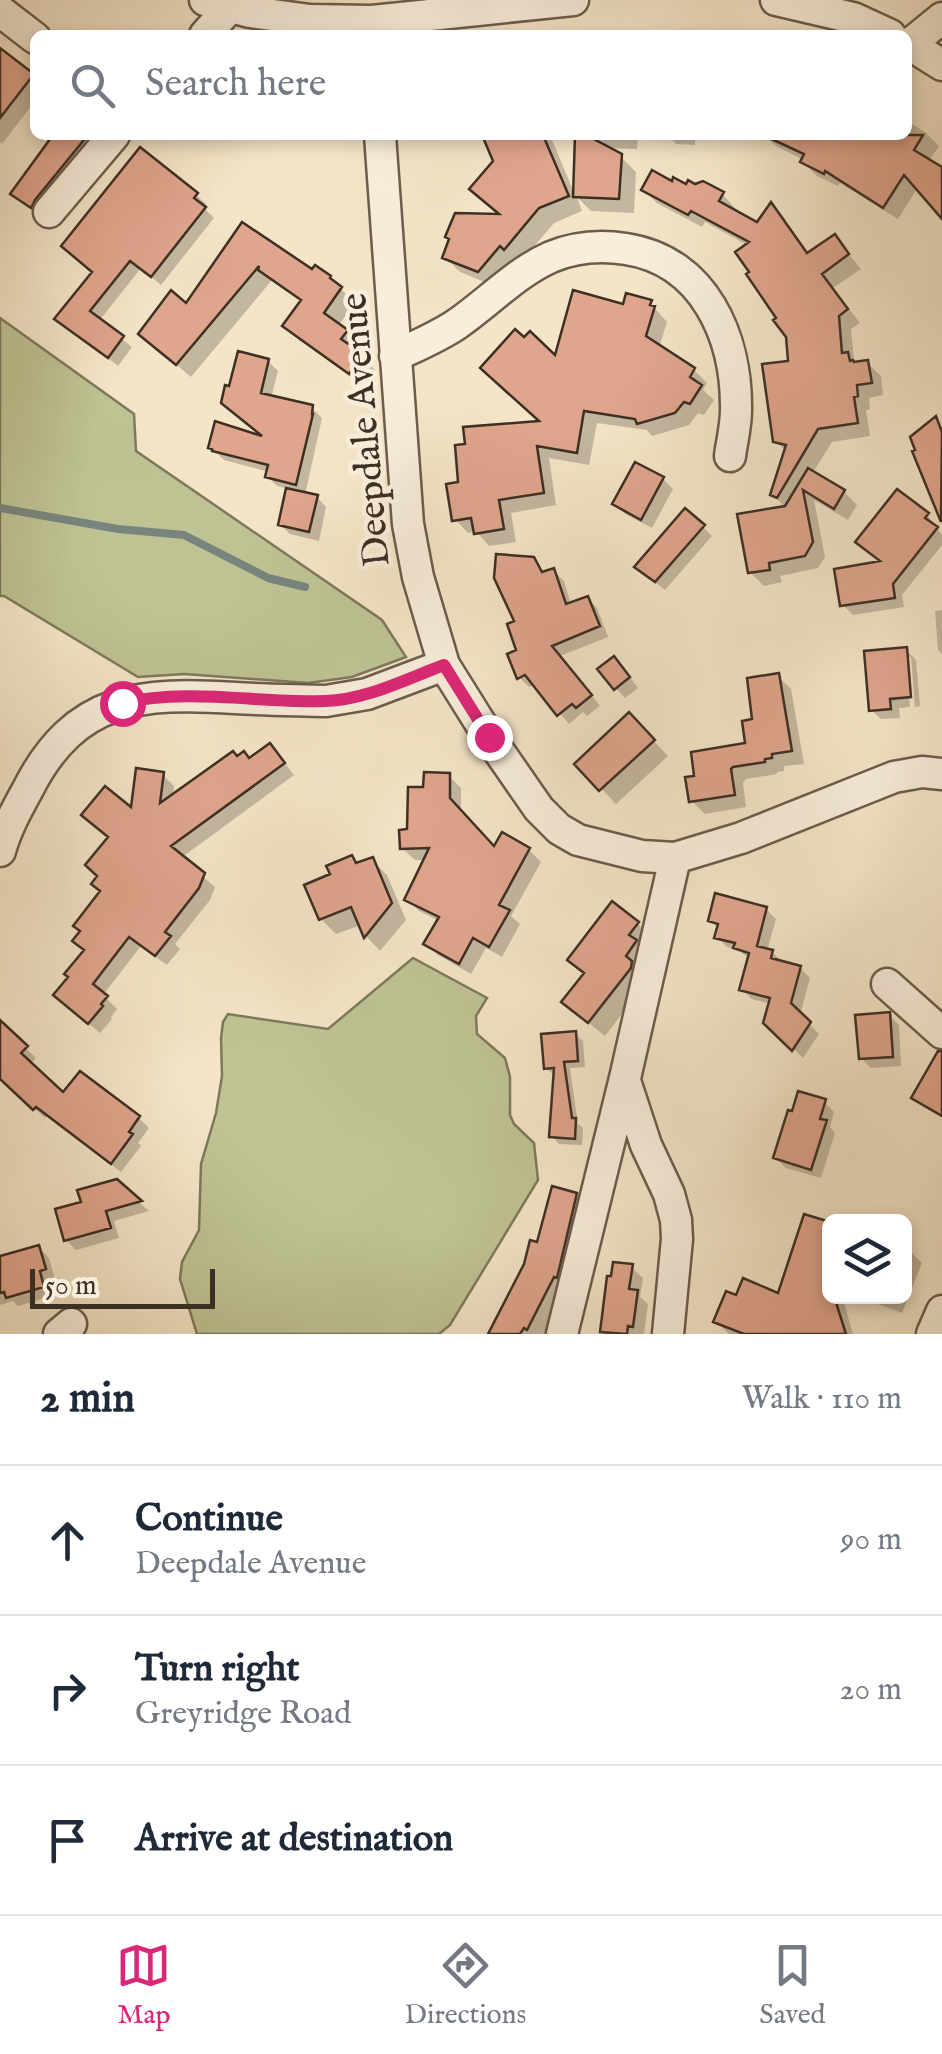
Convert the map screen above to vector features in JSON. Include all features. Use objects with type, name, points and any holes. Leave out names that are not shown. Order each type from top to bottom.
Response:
[{"type":"street","points":[[206,30],[218,3],[372,28],[467,6],[573,0]]},
{"type":"street","points":[[776,0],[856,9],[886,30]]},
{"type":"street","points":[[0,11],[30,34]]},
{"type":"street","points":[[912,35],[942,18]]},
{"type":"street","points":[[912,47],[942,64]]},
{"type":"street","points":[[49,212],[110,140]]},
{"type":"street","name":"Deepdale Avenue","points":[[380,140],[408,524],[418,577],[444,665],[516,778],[559,829],[578,840],[606,848],[674,858]]},
{"type":"street","points":[[396,356],[454,325],[510,281],[548,258],[576,248],[608,246],[642,251],[668,262],[689,278],[710,303],[735,374],[736,414],[730,456]]},
{"type":"street","points":[[1,840],[41,764],[60,740],[77,724],[122,703],[181,694],[337,700],[368,694],[444,665]]},
{"type":"street","points":[[562,1334],[674,858],[742,838],[894,778],[922,772],[942,774]]},
{"type":"street","points":[[887,984],[942,1033]]},
{"type":"street","points":[[624,1078],[676,1220],[668,1334]]},
{"type":"street","points":[[932,1334],[942,1311]]},
{"type":"green space","points":[[0,318],[134,414],[136,451],[382,620],[406,657],[352,677],[308,683],[184,674],[138,677],[0,596]]},
{"type":"green space","points":[[413,958],[487,998],[476,1016],[477,1034],[505,1058],[510,1077],[510,1115],[534,1143],[538,1180],[450,1325],[439,1334],[197,1334],[180,1279],[182,1262],[199,1230],[201,1164],[222,1076],[223,1022],[228,1014],[328,1029]]},
{"type":"building","points":[[0,48],[30,71],[30,79],[0,118]]},
{"type":"building","points":[[912,135],[923,135],[914,150],[942,167],[942,219],[904,175],[883,208],[825,171],[824,174],[800,162],[804,154],[774,140],[912,140]]},
{"type":"building","points":[[49,140],[84,140],[31,208],[10,194]]},
{"type":"building","points":[[484,140],[545,140],[569,196],[539,208],[504,250],[500,246],[478,272],[442,258],[455,213],[499,214],[469,189],[493,161]]},
{"type":"building","points":[[575,140],[595,140],[622,154],[619,199],[573,197]]},
{"type":"building","points":[[140,147],[198,193],[194,198],[206,207],[151,277],[130,261],[90,311],[124,336],[108,358],[54,319],[92,272],[61,246]]},
{"type":"building","points":[[652,170],[672,181],[673,177],[686,184],[688,180],[695,184],[703,181],[724,192],[719,201],[757,222],[771,202],[807,253],[835,234],[849,254],[822,274],[848,309],[839,316],[842,353],[848,352],[850,361],[868,360],[872,383],[857,385],[858,396],[854,397],[858,423],[818,429],[777,498],[770,495],[786,445],[773,442],[762,364],[788,361],[786,337],[735,252],[749,242],[641,190]]},
{"type":"building","points":[[242,222],[312,269],[315,265],[342,287],[324,313],[348,330],[341,339],[363,354],[349,374],[282,326],[301,300],[258,270],[259,266],[176,365],[138,334],[171,290],[186,303]]},
{"type":"building","points":[[573,290],[623,304],[626,293],[652,300],[650,305],[655,306],[646,336],[695,368],[690,377],[702,385],[690,404],[684,402],[675,413],[637,424],[635,419],[584,411],[577,453],[537,446],[544,493],[499,500],[504,529],[474,534],[471,518],[452,521],[446,484],[458,482],[455,445],[465,444],[463,427],[539,421],[480,368],[515,329],[524,337],[530,331],[555,355]]},
{"type":"building","points":[[238,351],[269,359],[261,393],[313,405],[296,485],[265,477],[268,465],[208,448],[215,421],[262,436],[221,403]]},
{"type":"building","points":[[936,416],[942,432],[941,522],[910,437]]},
{"type":"building","points":[[635,462],[664,477],[641,520],[612,504]]},
{"type":"building","points":[[808,468],[845,490],[834,509],[803,490],[813,542],[805,556],[769,563],[770,570],[748,573],[737,514],[785,506]]},
{"type":"building","points":[[286,488],[318,495],[309,532],[278,525]]},
{"type":"building","points":[[897,489],[929,513],[925,518],[938,527],[893,584],[895,598],[840,606],[834,569],[880,561],[855,542]]},
{"type":"building","points":[[685,508],[705,525],[655,582],[634,567]]},
{"type":"building","points":[[496,554],[534,557],[542,572],[554,568],[566,604],[588,596],[600,626],[552,646],[592,695],[576,708],[572,704],[557,716],[525,675],[517,679],[507,654],[516,650],[507,624],[514,621],[494,578]]},
{"type":"building","points":[[907,647],[911,697],[890,699],[891,709],[869,711],[864,651]]},
{"type":"building","points":[[614,656],[630,677],[614,690],[597,669]]},
{"type":"building","points":[[779,673],[792,751],[772,754],[765,762],[733,767],[735,795],[689,802],[685,777],[694,776],[691,752],[745,743],[742,721],[752,719],[747,678]]},
{"type":"building","points":[[629,712],[655,740],[599,791],[574,764]]},
{"type":"building","points":[[270,743],[285,763],[171,846],[205,873],[199,888],[165,932],[171,936],[155,956],[129,937],[93,984],[108,996],[88,1024],[53,995],[84,950],[72,941],[80,931],[73,926],[100,891],[91,884],[97,876],[85,865],[108,837],[81,815],[105,786],[131,807],[136,768],[164,772],[160,803],[233,751],[237,756],[244,751],[249,758]]},
{"type":"building","points":[[424,772],[450,773],[450,798],[494,846],[502,832],[530,848],[499,905],[510,910],[489,947],[473,938],[459,964],[423,944],[439,917],[404,900],[429,848],[400,849],[399,830],[407,829],[408,787],[423,787]]},
{"type":"building","points":[[352,855],[356,863],[373,857],[392,903],[364,938],[351,907],[319,920],[304,885],[330,874],[326,866]]},
{"type":"building","points":[[715,893],[767,907],[757,946],[773,950],[771,958],[801,966],[791,1003],[811,1022],[792,1051],[763,1023],[770,998],[739,990],[749,953],[733,948],[735,943],[714,938],[718,924],[708,921]]},
{"type":"building","points":[[612,901],[639,922],[629,935],[637,940],[626,956],[632,961],[631,968],[588,1023],[561,1002],[584,973],[567,960]]},
{"type":"building","points":[[890,1012],[893,1057],[859,1059],[855,1015]]},
{"type":"building","points":[[0,1020],[28,1046],[21,1053],[63,1092],[80,1071],[140,1116],[129,1132],[133,1134],[111,1164],[36,1107],[33,1110],[0,1079]]},
{"type":"building","points":[[576,1031],[578,1061],[564,1062],[572,1118],[576,1118],[575,1139],[549,1137],[554,1068],[544,1069],[541,1034]]},
{"type":"building","points":[[938,1051],[942,1051],[942,1116],[911,1098]]},
{"type":"building","points":[[798,1091],[826,1099],[820,1119],[827,1120],[811,1170],[773,1158]]},
{"type":"building","points":[[117,1179],[142,1201],[106,1211],[111,1228],[64,1241],[55,1209],[81,1202],[77,1190]]},
{"type":"building","points":[[552,1186],[577,1193],[557,1278],[554,1277],[527,1330],[524,1328],[520,1334],[488,1334],[524,1264],[530,1240],[537,1242]]},
{"type":"building","points":[[804,1214],[822,1220],[822,1304],[837,1304],[846,1334],[744,1334],[713,1322],[726,1291],[736,1295],[743,1278],[778,1293]]},
{"type":"building","points":[[39,1245],[46,1269],[40,1271],[44,1287],[6,1298],[4,1292],[0,1293],[0,1256]]},
{"type":"building","points":[[613,1262],[633,1264],[629,1289],[638,1290],[633,1327],[628,1326],[627,1334],[600,1332],[607,1276],[611,1276]]},
{"type":"waterway","points":[[0,508],[118,529],[184,535],[268,578],[305,587]]},
{"type":"route","points":[[122,703],[181,694],[326,701],[368,694],[444,665],[489,737]]}]
